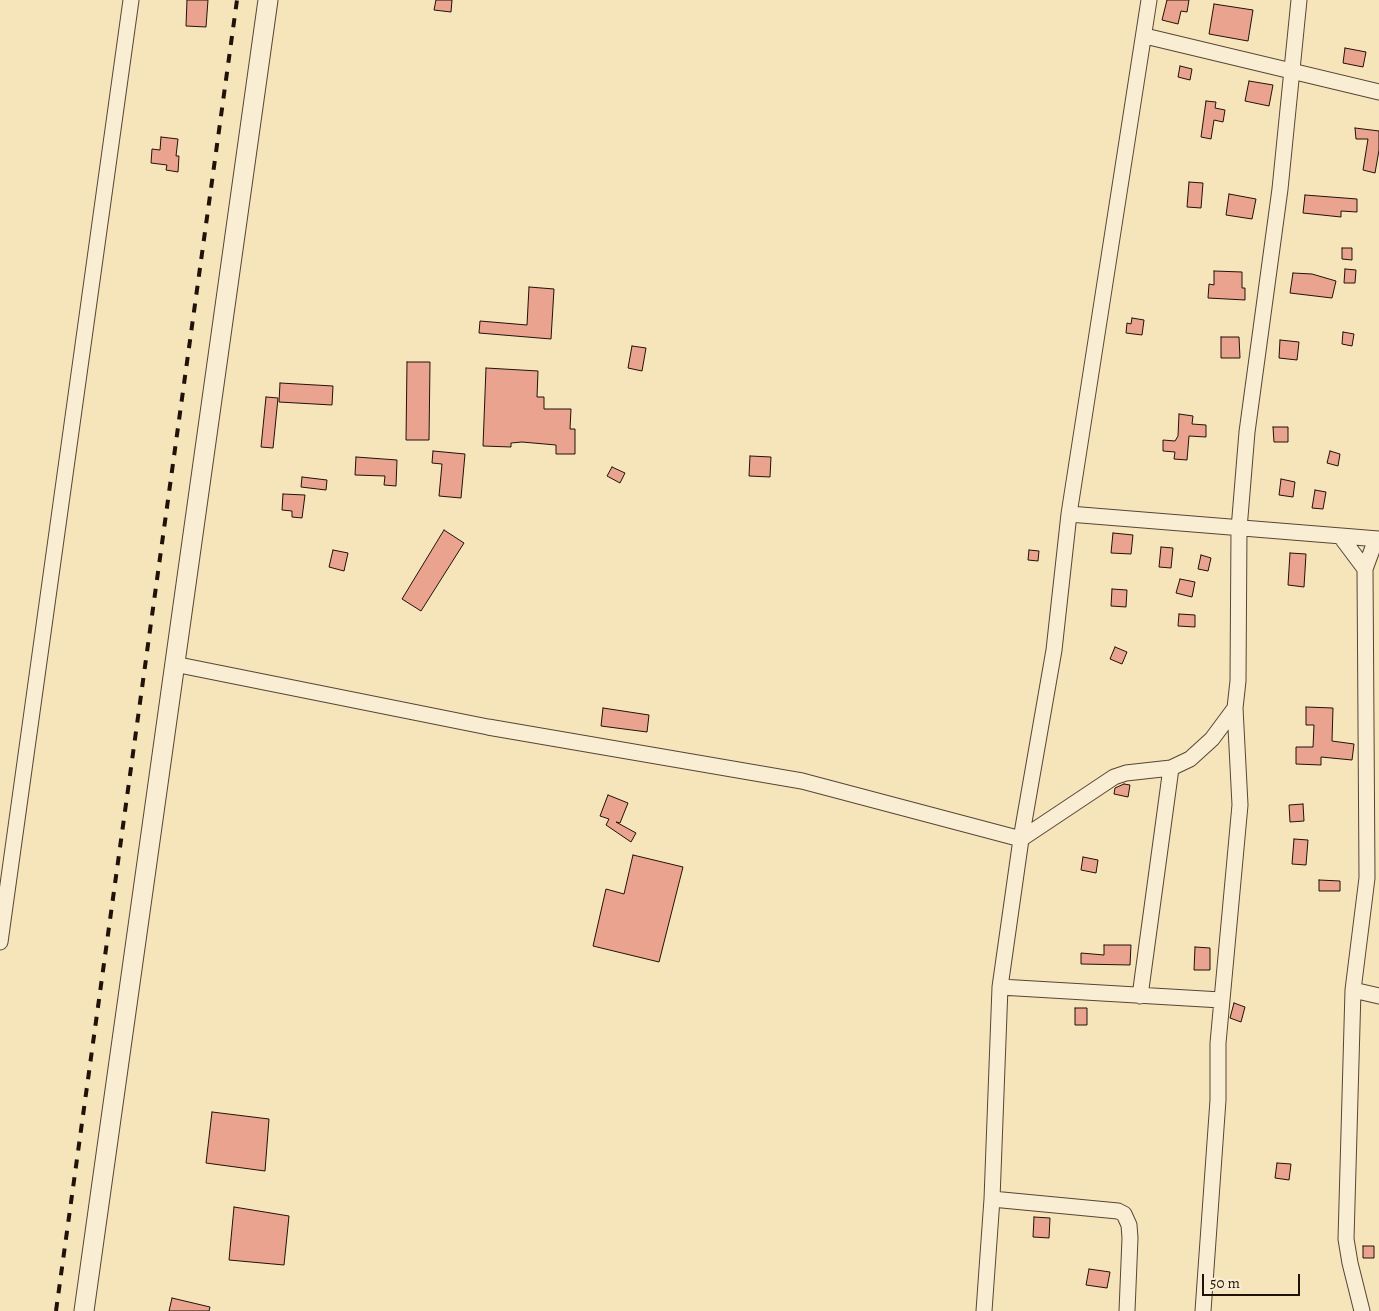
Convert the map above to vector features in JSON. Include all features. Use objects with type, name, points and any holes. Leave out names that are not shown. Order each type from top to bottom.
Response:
[{"type":"street","points":[[0,942],[131,0]]},
{"type":"street","points":[[84,1311],[268,0]]},
{"type":"street","points":[[984,1311],[992,1199],[1000,987],[1021,839],[1054,650],[1069,514],[1145,36],[1149,0]]},
{"type":"street","points":[[1203,1311],[1218,1100],[1218,1043],[1221,1000],[1240,805],[1234,708],[1238,681],[1239,529],[1247,432],[1280,189],[1299,0]]},
{"type":"street","points":[[1145,36],[1216,52],[1291,73],[1379,92]]},
{"type":"street","points":[[1069,514],[1378,539],[1365,569],[1366,878],[1353,990],[1346,1238],[1362,1311]]},
{"type":"street","points":[[1341,537],[1365,569]]},
{"type":"street","points":[[174,664],[488,727],[802,782],[1021,839],[1114,777],[1126,773],[1171,768],[1190,759],[1212,739],[1234,708]]},
{"type":"street","points":[[1140,996],[1171,768]]},
{"type":"street","points":[[1000,987],[1221,1000]]},
{"type":"street","points":[[1353,990],[1379,996]]},
{"type":"street","points":[[992,1199],[1118,1210],[1124,1214],[1129,1225],[1130,1238],[1127,1311]]},
{"type":"building","points":[[187,0],[208,0],[206,27],[186,26]]},
{"type":"building","points":[[436,0],[452,0],[451,12],[434,10]]},
{"type":"building","points":[[1167,0],[1189,0],[1187,12],[1181,11],[1178,24],[1162,20]]},
{"type":"building","points":[[1214,4],[1253,10],[1248,41],[1209,34]]},
{"type":"building","points":[[1345,48],[1366,52],[1363,67],[1343,63]]},
{"type":"building","points":[[1180,66],[1192,69],[1190,80],[1178,77]]},
{"type":"building","points":[[1249,81],[1273,85],[1269,106],[1245,101]]},
{"type":"building","points":[[1206,101],[1216,102],[1215,108],[1225,110],[1223,122],[1214,120],[1211,139],[1201,137]]},
{"type":"building","points":[[1355,128],[1379,131],[1379,150],[1375,173],[1363,170],[1368,139],[1356,139]]},
{"type":"building","points":[[161,137],[178,139],[176,156],[179,156],[178,172],[166,170],[167,165],[151,163],[152,149],[160,150]]},
{"type":"building","points":[[1189,182],[1203,183],[1201,208],[1187,207]]},
{"type":"building","points":[[1229,194],[1256,199],[1252,219],[1226,215]]},
{"type":"building","points":[[1305,195],[1357,199],[1357,212],[1341,211],[1341,217],[1303,213]]},
{"type":"building","points":[[1342,248],[1352,248],[1352,260],[1342,259]]},
{"type":"building","points":[[1345,269],[1356,270],[1355,283],[1344,283]]},
{"type":"building","points":[[1214,271],[1242,272],[1242,288],[1245,288],[1245,300],[1208,298],[1209,284],[1214,285]]},
{"type":"building","points":[[1293,273],[1312,274],[1336,281],[1332,298],[1290,293]]},
{"type":"building","points":[[529,287],[554,289],[551,339],[479,333],[480,321],[527,325]]},
{"type":"building","points":[[1132,318],[1144,320],[1142,335],[1126,333],[1127,323],[1131,324]]},
{"type":"building","points":[[1343,332],[1354,334],[1352,346],[1342,344]]},
{"type":"building","points":[[1221,337],[1239,337],[1240,358],[1221,358]]},
{"type":"building","points":[[1280,340],[1299,342],[1297,360],[1279,358]]},
{"type":"building","points":[[632,346],[646,348],[642,371],[628,368]]},
{"type":"building","points":[[407,362],[430,362],[429,440],[406,440]]},
{"type":"building","points":[[486,368],[538,371],[537,397],[544,397],[544,409],[571,409],[570,429],[575,429],[575,454],[556,454],[556,445],[522,442],[511,443],[511,447],[483,446]]},
{"type":"building","points":[[280,383],[333,386],[332,405],[279,402]]},
{"type":"building","points":[[266,397],[278,398],[273,448],[261,447]]},
{"type":"building","points":[[1179,414],[1193,416],[1192,424],[1206,425],[1206,437],[1189,436],[1187,460],[1174,459],[1175,452],[1163,451],[1163,440],[1175,441],[1178,436]]},
{"type":"building","points":[[1273,427],[1288,427],[1288,442],[1274,442]]},
{"type":"building","points":[[433,451],[465,454],[461,498],[439,496],[442,464],[432,463]]},
{"type":"building","points":[[1330,451],[1340,454],[1338,466],[1327,463]]},
{"type":"building","points":[[750,456],[771,457],[770,477],[749,476]]},
{"type":"building","points":[[356,457],[397,460],[396,486],[384,485],[385,476],[355,475]]},
{"type":"building","points":[[612,467],[625,473],[620,483],[607,476]]},
{"type":"building","points":[[302,477],[327,480],[326,490],[301,487]]},
{"type":"building","points":[[1281,479],[1295,482],[1293,497],[1279,495]]},
{"type":"building","points":[[1315,490],[1326,492],[1323,509],[1312,508]]},
{"type":"building","points":[[283,494],[305,495],[302,518],[292,517],[292,511],[282,510]]},
{"type":"building","points":[[444,530],[464,543],[421,611],[402,599]]},
{"type":"building","points":[[1113,533],[1133,535],[1131,554],[1111,553]]},
{"type":"building","points":[[1161,547],[1173,548],[1171,568],[1159,567]]},
{"type":"building","points":[[333,550],[348,553],[344,571],[329,567]]},
{"type":"building","points":[[1029,550],[1039,551],[1038,561],[1028,560]]},
{"type":"building","points":[[1290,553],[1306,554],[1304,587],[1288,585]]},
{"type":"building","points":[[1201,555],[1211,558],[1208,571],[1198,569]]},
{"type":"building","points":[[1180,579],[1195,582],[1192,597],[1176,593]]},
{"type":"building","points":[[1112,589],[1127,590],[1126,607],[1111,606]]},
{"type":"building","points":[[1179,614],[1195,615],[1195,627],[1178,626]]},
{"type":"building","points":[[1115,647],[1127,652],[1122,664],[1110,659]]},
{"type":"building","points":[[1306,707],[1333,708],[1332,741],[1354,744],[1352,760],[1321,757],[1321,765],[1296,764],[1296,747],[1313,747],[1314,725],[1306,725]]},
{"type":"building","points":[[603,708],[649,715],[647,732],[601,726]]},
{"type":"building","points":[[1124,784],[1130,785],[1128,797],[1114,794],[1115,788]]},
{"type":"building","points":[[608,795],[628,803],[620,823],[616,822],[636,833],[631,842],[606,825],[609,819],[600,816]]},
{"type":"building","points":[[1303,804],[1304,821],[1290,822],[1289,805]]},
{"type":"building","points":[[1294,839],[1308,840],[1306,865],[1292,864]]},
{"type":"building","points":[[633,855],[683,867],[659,962],[593,946],[606,889],[624,894]]},
{"type":"building","points":[[1083,857],[1098,860],[1096,873],[1081,870]]},
{"type":"building","points":[[1319,880],[1340,881],[1340,891],[1319,891]]},
{"type":"building","points":[[1104,945],[1131,945],[1130,965],[1081,964],[1081,953],[1104,955]]},
{"type":"building","points":[[1195,947],[1210,948],[1210,970],[1194,970]]},
{"type":"building","points":[[1234,1003],[1245,1007],[1241,1022],[1230,1018]]},
{"type":"building","points":[[1075,1008],[1087,1008],[1087,1025],[1075,1025]]},
{"type":"building","points":[[212,1112],[269,1119],[265,1171],[206,1163]]},
{"type":"building","points":[[1277,1163],[1291,1164],[1289,1180],[1275,1178]]},
{"type":"building","points":[[234,1207],[289,1216],[284,1265],[229,1260]]},
{"type":"building","points":[[1034,1217],[1050,1218],[1049,1238],[1033,1237]]},
{"type":"building","points":[[1363,1246],[1374,1246],[1374,1258],[1363,1258]]},
{"type":"building","points":[[1089,1269],[1110,1272],[1107,1288],[1086,1285]]},
{"type":"building","points":[[172,1298],[210,1307],[209,1311],[169,1311]]},
{"type":"railway","points":[[56,1311],[237,0]]}]
